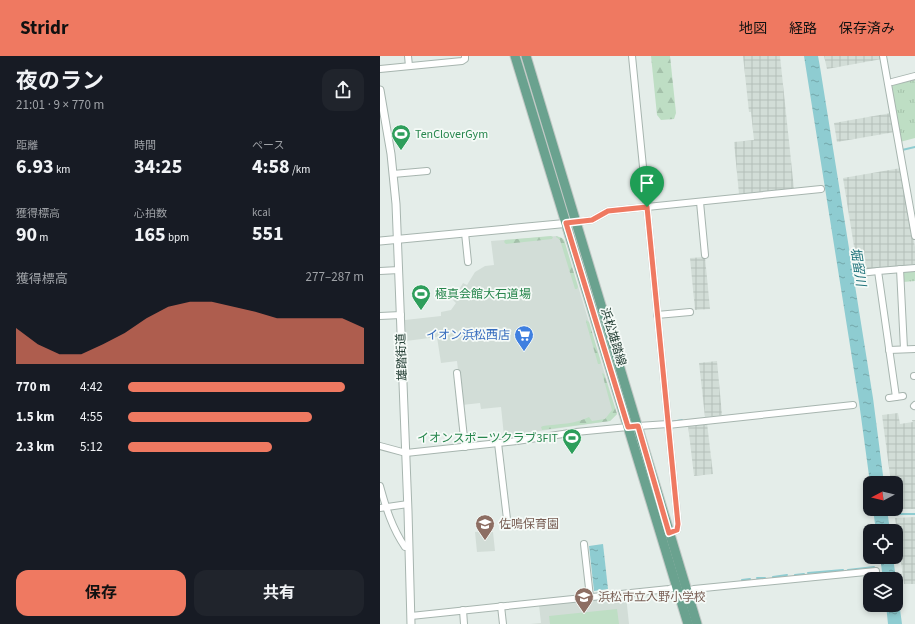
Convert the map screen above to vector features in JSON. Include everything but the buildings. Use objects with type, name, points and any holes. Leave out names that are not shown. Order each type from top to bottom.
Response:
[{"type":"main road","name":"浜松雄踏線","points":[[515,56],[688,624]]},
{"type":"main road","name":"浜松雄踏線","points":[[526,56],[638,426],[696,624]]},
{"type":"street","points":[[408,56],[409,66]]},
{"type":"street","points":[[380,69],[462,61],[465,59],[465,56]]},
{"type":"street","points":[[632,56],[678,527],[677,530],[669,533]]},
{"type":"street","points":[[883,56],[915,236]]},
{"type":"street","points":[[892,82],[915,76]]},
{"type":"street","name":"雄踏街道","points":[[380,90],[383,127],[393,174],[398,240],[411,624]]},
{"type":"street","points":[[393,174],[427,171]]},
{"type":"street","points":[[380,242],[592,220],[608,211],[821,189]]},
{"type":"street","points":[[908,194],[915,192]]},
{"type":"street","points":[[700,202],[705,255]]},
{"type":"street","points":[[465,233],[468,262]]},
{"type":"street","points":[[860,273],[915,268]]},
{"type":"street","points":[[900,269],[904,349]]},
{"type":"street","points":[[380,271],[399,270]]},
{"type":"street","points":[[878,271],[896,397]]},
{"type":"street","points":[[657,315],[690,312]]},
{"type":"street","points":[[380,316],[401,315]]},
{"type":"street","points":[[889,350],[915,349]]},
{"type":"street","points":[[457,373],[465,447]]},
{"type":"street","points":[[889,398],[903,396]]},
{"type":"street","points":[[380,446],[406,453],[498,443],[576,432],[853,405]]},
{"type":"street","points":[[498,443],[507,519]]},
{"type":"street","points":[[380,486],[383,507],[399,538],[405,547],[409,547]]},
{"type":"street","points":[[383,507],[408,504]]},
{"type":"street","points":[[584,544],[590,597]]},
{"type":"street","points":[[687,591],[694,588],[876,571]]},
{"type":"street","points":[[411,616],[669,589],[676,587]]},
{"type":"street","points":[[501,606],[503,624]]},
{"type":"street","points":[[463,610],[464,624]]},
{"type":"shaded area","points":[[743,56],[780,56],[794,189],[739,194],[734,142],[754,140],[751,112],[749,112]]},
{"type":"shaded area","points":[[824,56],[881,56],[882,59],[827,69]]},
{"type":"shaded area","points":[[891,113],[895,132],[837,142],[834,123]]},
{"type":"shaded area","points":[[901,168],[915,247],[915,264],[858,271],[843,178]]},
{"type":"shaded area","points":[[557,236],[564,240],[617,414],[610,421],[504,436],[501,407],[481,409],[480,403],[462,405],[457,361],[441,363],[437,337],[406,341],[405,320],[441,316],[441,312],[451,310],[456,303],[453,300],[463,283],[467,285],[475,272],[485,266],[494,265],[491,241]]},
{"type":"shaded area","points":[[705,257],[710,309],[695,310],[690,258]]},
{"type":"shaded area","points":[[717,361],[722,415],[705,417],[699,363]]},
{"type":"shaded area","points":[[898,413],[900,424],[913,422],[912,420],[915,420],[915,509],[903,509],[903,476],[890,476],[882,415]]},
{"type":"shaded area","points":[[707,423],[713,474],[694,476],[688,425]]},
{"type":"shaded area","points":[[915,517],[915,584],[904,584],[901,564],[903,564],[903,524],[896,524],[895,518]]},
{"type":"shaded area","name":"佐鳴保育園","points":[[475,532],[493,532],[495,551],[477,552]]},
{"type":"shaded area","name":"浜松市立入野小学校","points":[[626,596],[629,624],[530,624],[541,623],[539,605]]},
{"type":"green space","points":[[651,56],[670,56],[676,113],[674,119],[661,120],[657,115]]},
{"type":"green space","points":[[915,80],[915,138],[900,142],[891,88],[893,85]]},
{"type":"green space","points":[[556,236],[564,240],[578,287],[577,289],[575,289],[560,240]]},
{"type":"green space","points":[[553,237],[552,239],[506,244],[504,242],[505,240]]},
{"type":"green space","points":[[915,271],[915,281],[903,282],[904,272]]},
{"type":"green space","points":[[586,320],[589,322],[601,363],[600,364],[598,364]]},
{"type":"green space","points":[[602,373],[604,374],[617,414],[610,421],[542,430],[541,427],[543,426],[573,422],[589,417],[592,421],[605,419],[612,410]]},
{"type":"green space","points":[[617,609],[619,624],[550,624],[549,616]]},
{"type":"water","points":[[804,56],[818,56],[873,398],[883,476],[869,476],[859,402]]},
{"type":"water","points":[[874,516],[888,516],[889,524],[875,524]]},
{"type":"water","points":[[603,544],[608,589],[594,591],[589,546]]},
{"type":"water","points":[[881,564],[894,564],[895,572],[882,572]]},
{"type":"water","points":[[887,612],[900,612],[902,624],[888,624]]},
{"type":"waterway","points":[[902,151],[915,147]]},
{"type":"waterway","points":[[672,422],[682,420]]},
{"type":"waterway","points":[[903,514],[915,514]]},
{"type":"waterway","points":[[848,570],[874,567]]},
{"type":"waterway","points":[[808,573],[843,570]]},
{"type":"waterway","points":[[795,575],[804,574]]},
{"type":"waterway","points":[[773,577],[787,575]]},
{"type":"waterway","points":[[757,578],[765,578]]},
{"type":"waterway","points":[[742,580],[750,579]]},
{"type":"place","name":"TenCloverGym","points":[[401,151]]},
{"type":"place","name":"極真会館大石道場","points":[[421,311]]},
{"type":"place","name":"イオン浜松西店","points":[[524,352]]},
{"type":"place","name":"イオンスポーツクラブ3FIT","points":[[572,455]]},
{"type":"place","name":"佐鳴保育園","points":[[485,541]]},
{"type":"place","name":"浜松市立入野小学校","points":[[584,614]]},
{"type":"route","points":[[647,207],[678,524],[677,530],[669,533],[638,426],[628,427],[566,223],[589,221],[608,211],[647,207]]},
{"type":"water label","name":"堀留川","points":[[858,267]]}]
